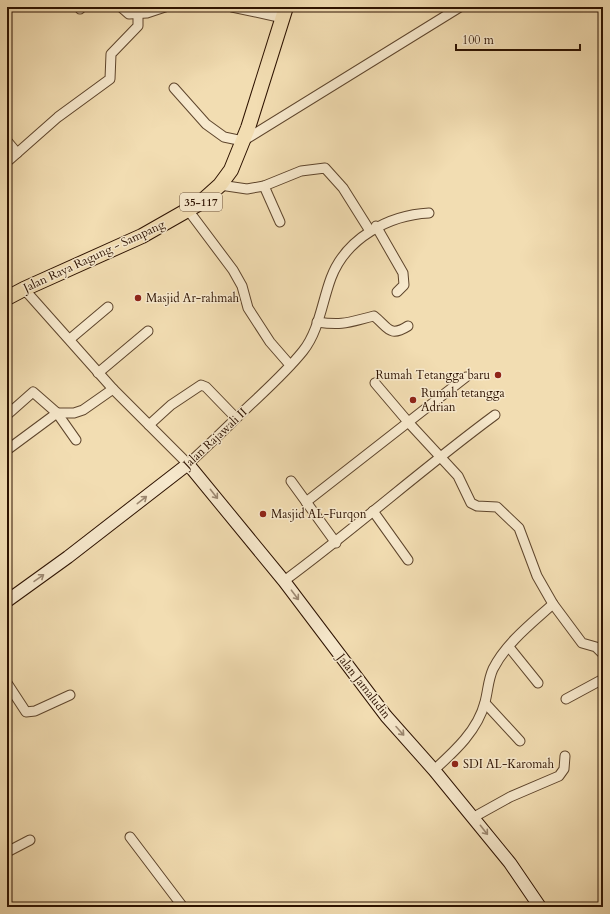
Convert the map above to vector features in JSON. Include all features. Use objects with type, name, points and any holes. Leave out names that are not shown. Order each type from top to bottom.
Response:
[{"type":"main road","name":"Jalan Raya Ragung - Sampang","points":[[7,298],[142,236],[200,203],[220,185],[231,170],[243,141],[284,13]]},
{"type":"street","points":[[121,7],[129,14],[147,13],[165,7]]},
{"type":"street","points":[[232,7],[284,13]]},
{"type":"street","points":[[174,88],[206,124],[224,137],[243,141],[460,7]]},
{"type":"street","points":[[7,162],[58,117],[110,79],[111,54],[113,50],[138,26],[138,14]]},
{"type":"street","points":[[7,141],[17,153]]},
{"type":"street","points":[[220,185],[247,188],[264,186],[300,171],[325,168],[343,188],[403,273],[404,285],[398,292]]},
{"type":"street","points":[[264,186],[280,222]]},
{"type":"street","points":[[188,210],[233,270],[242,286],[248,308],[270,342],[290,365]]},
{"type":"street","points":[[373,229],[396,218],[429,213]]},
{"type":"street","name":"Jalan Rajawali II","points":[[7,601],[68,557],[188,464],[290,365],[311,339],[332,277],[338,264],[349,250],[373,229]]},
{"type":"street","points":[[24,289],[70,339],[98,373],[188,464]]},
{"type":"street","points":[[70,339],[108,308]]},
{"type":"street","points":[[317,322],[337,325],[353,323],[374,316],[393,332],[398,333],[408,326]]},
{"type":"street","points":[[98,373],[148,331]]},
{"type":"street","points":[[306,502],[466,377]]},
{"type":"street","points":[[375,383],[409,423],[458,476],[472,503],[477,506],[497,507],[519,528],[537,576],[553,604],[582,643],[596,647],[603,654]]},
{"type":"street","points":[[149,425],[171,405],[200,385],[206,387],[236,418]]},
{"type":"street","points":[[7,450],[57,413],[74,413],[83,410],[113,389]]},
{"type":"street","points":[[7,414],[33,392],[57,413],[76,440]]},
{"type":"street","points":[[284,581],[336,543],[440,456],[494,415]]},
{"type":"street","name":"Jalan Jamaludin","points":[[188,464],[284,581],[386,716],[474,817],[510,863],[540,907]]},
{"type":"street","points":[[291,481],[336,543]]},
{"type":"street","points":[[373,511],[408,560]]},
{"type":"street","points":[[434,770],[461,746],[485,703],[488,683],[493,670],[509,647],[553,604]]},
{"type":"street","points":[[509,647],[538,683]]},
{"type":"street","points":[[566,698],[603,679]]},
{"type":"street","points":[[7,683],[26,712],[35,711],[70,695]]},
{"type":"street","points":[[485,703],[520,741]]},
{"type":"street","points":[[474,817],[510,796],[559,776],[564,769],[565,756]]},
{"type":"street","points":[[130,837],[182,907]]},
{"type":"street","points":[[7,852],[30,840]]},
{"type":"place","name":"Masjid Ar-rahmah","points":[[138,298]]},
{"type":"place","name":"Rumah Tetangga baru","points":[[498,375]]},
{"type":"place","name":"Rumah tetangga Adrian","points":[[413,400]]},
{"type":"place","name":"Masjid AL-Furqon","points":[[263,514]]},
{"type":"place","name":"SDI AL-Karomah","points":[[455,764]]}]
